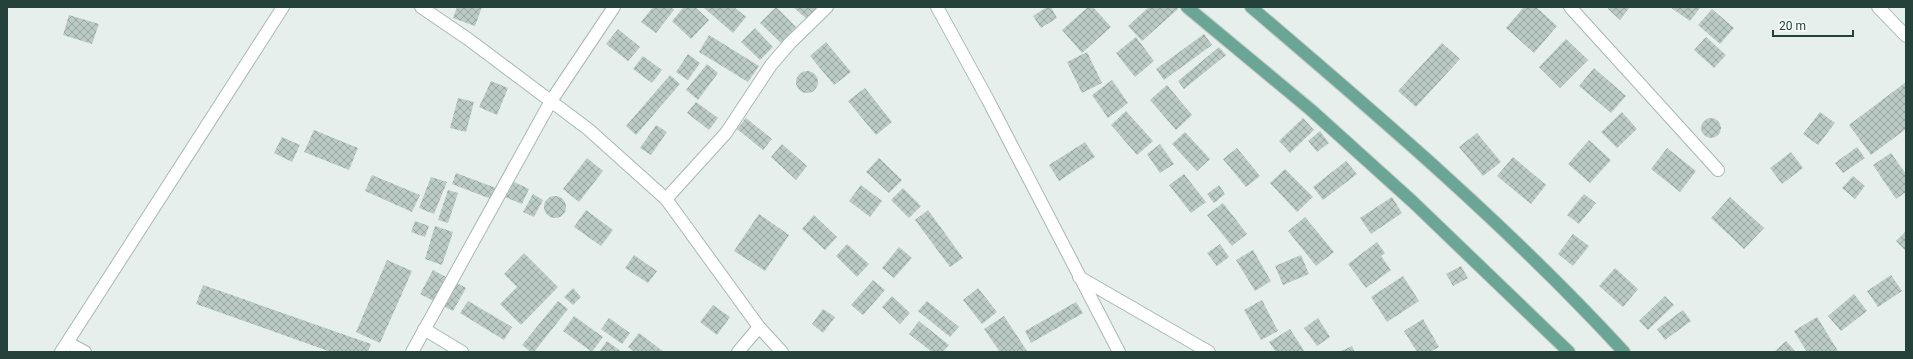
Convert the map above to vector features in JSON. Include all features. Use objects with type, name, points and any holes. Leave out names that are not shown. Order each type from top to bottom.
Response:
[{"type":"main road","points":[[1187,7],[1312,110],[1413,202],[1569,352]]},
{"type":"main road","points":[[1251,7],[1383,119],[1569,293],[1624,352]]},
{"type":"street","points":[[85,352],[65,348],[283,7]]},
{"type":"street","points":[[421,7],[468,39],[609,146],[666,199],[759,327],[782,352]]},
{"type":"street","points":[[412,352],[551,101],[614,7]]},
{"type":"street","points":[[666,199],[726,133],[780,54],[827,7]]},
{"type":"street","points":[[937,7],[988,100],[1119,352]]},
{"type":"street","points":[[1570,7],[1718,170]]},
{"type":"street","points":[[1878,7],[1906,36]]},
{"type":"street","points":[[1079,277],[1209,352]]},
{"type":"street","points":[[738,352],[759,327]]},
{"type":"street","points":[[424,329],[462,352]]},
{"type":"building","points":[[457,7],[482,7],[475,26],[453,18]]},
{"type":"building","points":[[653,7],[671,7],[674,10],[656,33],[641,22]]},
{"type":"building","points":[[684,7],[695,7],[709,20],[691,39],[672,21]]},
{"type":"building","points":[[703,7],[734,7],[746,17],[733,33]]},
{"type":"building","points":[[776,7],[796,27],[781,43],[760,23]]},
{"type":"building","points":[[793,7],[819,7],[808,20]]},
{"type":"building","points":[[1047,7],[1051,7],[1057,18],[1041,28],[1033,16]]},
{"type":"building","points":[[1088,7],[1093,7],[1111,27],[1082,53],[1062,30]]},
{"type":"building","points":[[1149,7],[1176,7],[1178,9],[1142,41],[1128,26]]},
{"type":"building","points":[[1524,7],[1536,7],[1557,26],[1534,53],[1506,28]]},
{"type":"building","points":[[1609,7],[1630,7],[1620,20],[1608,9]]},
{"type":"building","points":[[1670,7],[1698,7],[1700,8],[1690,21]]},
{"type":"building","points":[[1712,9],[1734,28],[1720,44],[1698,25]]},
{"type":"building","points":[[69,15],[99,24],[92,44],[63,35]]},
{"type":"building","points":[[755,28],[773,47],[760,60],[741,42]]},
{"type":"building","points":[[618,29],[640,47],[628,61],[606,44]]},
{"type":"building","points":[[1204,34],[1212,45],[1164,80],[1156,69]]},
{"type":"building","points":[[709,35],[759,66],[748,82],[699,52]]},
{"type":"building","points":[[1136,37],[1154,61],[1135,77],[1116,53]]},
{"type":"building","points":[[1706,37],[1726,55],[1714,68],[1694,50]]},
{"type":"building","points":[[1566,39],[1588,60],[1560,88],[1539,67]]},
{"type":"building","points":[[826,42],[851,72],[834,85],[810,56]]},
{"type":"building","points":[[1442,43],[1460,59],[1416,107],[1398,91]]},
{"type":"building","points":[[1219,47],[1226,55],[1184,89],[1178,81]]},
{"type":"building","points":[[1087,52],[1102,83],[1082,93],[1067,62]]},
{"type":"building","points":[[688,54],[700,63],[688,80],[676,72]]},
{"type":"building","points":[[643,56],[662,70],[652,83],[633,69]]},
{"type":"building","points":[[707,64],[718,73],[698,100],[686,90]]},
{"type":"building","points":[[1594,68],[1626,96],[1611,113],[1579,86]]},
{"type":"building","points":[[807,71],[815,74],[818,82],[815,90],[807,93],[799,90],[796,82],[799,74]]},
{"type":"building","points":[[670,75],[680,84],[636,135],[626,126]]},
{"type":"building","points":[[1112,80],[1128,103],[1108,118],[1092,95]]},
{"type":"building","points":[[491,81],[508,88],[497,115],[479,107]]},
{"type":"building","points":[[1906,82],[1906,129],[1871,155],[1849,125]]},
{"type":"building","points":[[1167,85],[1192,115],[1176,130],[1150,100]]},
{"type":"building","points":[[865,88],[892,122],[876,135],[848,101]]},
{"type":"building","points":[[458,98],[474,102],[466,132],[450,128]]},
{"type":"building","points":[[696,102],[718,118],[709,130],[687,113]]},
{"type":"building","points":[[1126,111],[1153,141],[1137,155],[1111,125]]},
{"type":"building","points":[[1622,112],[1637,129],[1617,148],[1601,132]]},
{"type":"building","points":[[1820,112],[1835,123],[1818,145],[1803,134]]},
{"type":"building","points":[[746,118],[772,139],[763,150],[737,129]]},
{"type":"building","points":[[1303,118],[1314,130],[1290,153],[1279,141]]},
{"type":"building","points":[[1711,118],[1718,121],[1721,128],[1718,135],[1711,138],[1704,135],[1701,128],[1704,121]]},
{"type":"building","points":[[656,125],[667,132],[651,155],[640,148]]},
{"type":"building","points":[[314,130],[358,148],[349,170],[304,152]]},
{"type":"building","points":[[1320,131],[1329,143],[1317,152],[1308,141]]},
{"type":"building","points":[[1185,132],[1210,159],[1197,171],[1172,144]]},
{"type":"building","points":[[1477,133],[1501,162],[1483,176],[1459,147]]},
{"type":"building","points":[[282,137],[300,145],[292,162],[274,153]]},
{"type":"building","points":[[1589,140],[1611,160],[1590,183],[1568,164]]},
{"type":"building","points":[[1085,142],[1095,157],[1059,181],[1049,165]]},
{"type":"building","points":[[782,144],[807,166],[796,180],[771,157]]},
{"type":"building","points":[[1160,144],[1174,164],[1160,173],[1147,154]]},
{"type":"building","points":[[1857,147],[1865,158],[1843,173],[1835,163]]},
{"type":"building","points":[[1237,148],[1260,176],[1246,187],[1223,159]]},
{"type":"building","points":[[1667,148],[1696,171],[1680,192],[1651,169]]},
{"type":"building","points":[[1791,152],[1803,168],[1782,184],[1770,168]]},
{"type":"building","points":[[1891,153],[1906,174],[1906,192],[1896,199],[1873,165]]},
{"type":"building","points":[[1513,157],[1546,185],[1531,204],[1497,176]]},
{"type":"building","points":[[587,158],[603,171],[579,202],[563,189]]},
{"type":"building","points":[[879,158],[902,180],[889,193],[866,172]]},
{"type":"building","points":[[1346,161],[1357,174],[1323,200],[1313,187]]},
{"type":"building","points":[[1285,169],[1313,197],[1297,212],[1270,183]]},
{"type":"building","points":[[456,173],[496,188],[491,199],[452,184]]},
{"type":"building","points":[[1184,174],[1206,202],[1191,213],[1169,185]]},
{"type":"building","points":[[372,175],[420,195],[412,212],[365,191]]},
{"type":"building","points":[[1853,176],[1865,186],[1855,199],[1842,188]]},
{"type":"building","points":[[431,177],[447,182],[434,214],[419,208]]},
{"type":"building","points":[[508,179],[529,189],[522,204],[500,195]]},
{"type":"building","points":[[861,185],[882,201],[870,217],[849,201]]},
{"type":"building","points":[[1219,185],[1225,194],[1214,203],[1207,194]]},
{"type":"building","points":[[903,188],[921,206],[909,218],[891,200]]},
{"type":"building","points":[[448,190],[458,193],[448,223],[438,220]]},
{"type":"building","points":[[533,194],[543,200],[534,217],[523,212]]},
{"type":"building","points":[[1584,194],[1596,203],[1579,224],[1567,215]]},
{"type":"building","points":[[555,196],[563,199],[566,207],[563,215],[555,218],[547,215],[544,207],[547,199]]},
{"type":"building","points":[[1392,197],[1402,213],[1371,234],[1360,218]]},
{"type":"building","points":[[1730,197],[1764,228],[1744,249],[1711,218]]},
{"type":"building","points":[[1223,203],[1247,234],[1232,246],[1207,215]]},
{"type":"building","points":[[586,210],[613,230],[601,246],[574,227]]},
{"type":"building","points":[[928,210],[963,258],[950,267],[915,220]]},
{"type":"building","points":[[759,214],[789,235],[765,271],[734,251]]},
{"type":"building","points":[[814,215],[837,237],[825,250],[802,229]]},
{"type":"building","points":[[1305,217],[1334,252],[1316,266],[1288,231]]},
{"type":"building","points":[[415,221],[429,226],[425,237],[411,232]]},
{"type":"building","points":[[435,226],[453,232],[442,265],[425,259]]},
{"type":"building","points":[[1906,231],[1906,251],[1896,241]]},
{"type":"building","points":[[1573,234],[1589,246],[1573,266],[1558,254]]},
{"type":"building","points":[[1377,242],[1385,253],[1381,256],[1391,270],[1366,288],[1348,264]]},
{"type":"building","points":[[847,244],[869,264],[857,277],[836,256]]},
{"type":"building","points":[[1220,244],[1229,257],[1217,266],[1207,253]]},
{"type":"building","points":[[899,247],[912,258],[894,278],[882,268]]},
{"type":"building","points":[[1253,250],[1271,281],[1255,291],[1236,260]]},
{"type":"building","points":[[524,253],[558,287],[521,325],[500,304],[517,287],[504,274]]},
{"type":"building","points":[[634,255],[657,271],[648,283],[625,268]]},
{"type":"building","points":[[1301,255],[1309,274],[1283,285],[1275,266]]},
{"type":"building","points":[[387,260],[412,271],[380,343],[356,332]]},
{"type":"building","points":[[1461,266],[1468,278],[1453,286],[1446,274]]},
{"type":"building","points":[[1615,268],[1638,289],[1623,307],[1599,286]]},
{"type":"building","points":[[433,270],[466,288],[453,311],[420,294]]},
{"type":"building","points":[[1891,275],[1902,291],[1878,307],[1867,291]]},
{"type":"building","points":[[1403,276],[1419,301],[1387,322],[1371,297]]},
{"type":"building","points":[[873,280],[885,290],[863,315],[851,305]]},
{"type":"building","points":[[203,285],[371,344],[368,352],[331,352],[196,304]]},
{"type":"building","points":[[573,288],[581,297],[573,305],[564,297]]},
{"type":"building","points":[[978,288],[997,312],[982,324],[963,300]]},
{"type":"building","points":[[1854,294],[1867,311],[1841,331],[1828,316]]},
{"type":"building","points":[[892,296],[910,313],[900,324],[882,307]]},
{"type":"building","points":[[1665,296],[1674,305],[1648,330],[1639,321]]},
{"type":"building","points":[[1262,300],[1278,331],[1261,340],[1244,310]]},
{"type":"building","points":[[468,301],[512,327],[504,340],[460,313]]},
{"type":"building","points":[[558,301],[568,309],[534,352],[531,352],[522,345]]},
{"type":"building","points":[[927,301],[959,327],[950,337],[918,311]]},
{"type":"building","points":[[1076,302],[1083,313],[1031,343],[1025,331]]},
{"type":"building","points":[[713,305],[730,317],[717,335],[700,322]]},
{"type":"building","points":[[823,309],[835,317],[823,333],[812,324]]},
{"type":"building","points":[[1683,310],[1691,321],[1665,340],[1657,329]]},
{"type":"building","points":[[574,316],[603,337],[592,352],[563,331]]},
{"type":"building","points":[[1004,316],[1027,351],[1000,352],[984,329]]},
{"type":"building","points":[[1817,317],[1838,351],[1837,352],[1807,352],[1794,331]]},
{"type":"building","points":[[609,318],[630,333],[622,344],[601,329]]},
{"type":"building","points":[[1318,318],[1330,337],[1317,346],[1304,328]]},
{"type":"building","points":[[1423,319],[1439,347],[1430,352],[1417,352],[1404,331]]},
{"type":"building","points":[[919,321],[949,345],[943,352],[932,352],[909,334]]},
{"type":"building","points":[[1290,329],[1305,352],[1276,352],[1269,342]]},
{"type":"building","points":[[639,333],[664,352],[634,352],[628,347]]},
{"type":"building","points":[[607,341],[622,352],[599,352]]},
{"type":"building","points":[[1786,341],[1796,352],[1774,352]]},
{"type":"building","points":[[1352,346],[1355,352],[1339,352]]}]
